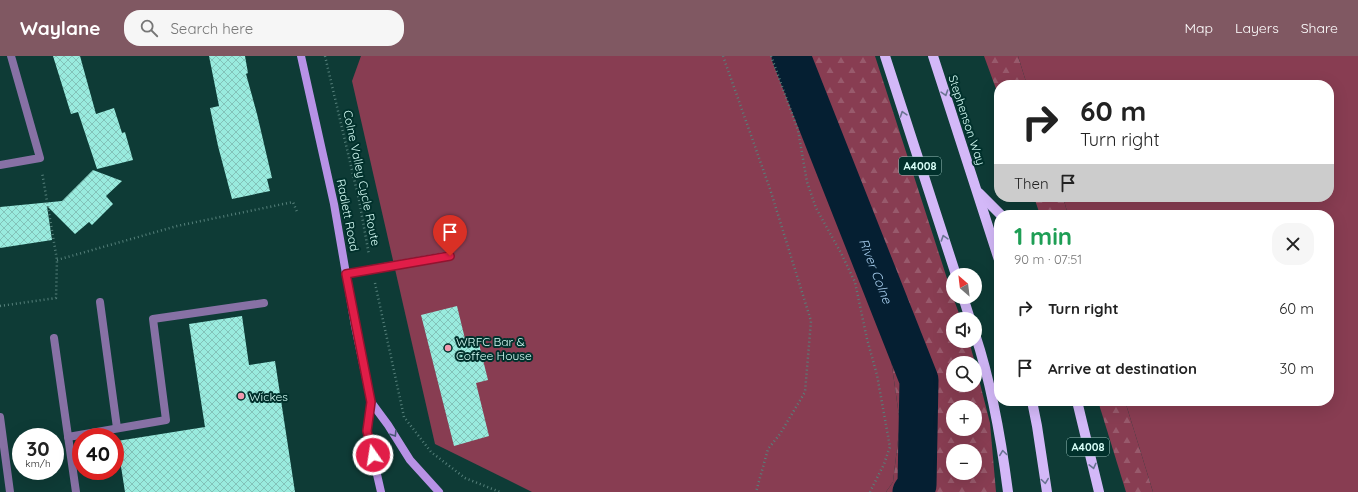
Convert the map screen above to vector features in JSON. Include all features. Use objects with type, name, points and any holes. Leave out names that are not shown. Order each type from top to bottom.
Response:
[{"type":"main road","name":"A4008","points":[[885,56],[954,268]]},
{"type":"main road","name":"Stephenson Way","points":[[933,56],[994,245]]},
{"type":"main road","name":"Stephenson Way","points":[[977,192],[996,210]]},
{"type":"main road","points":[[979,348],[993,402],[1003,453],[1008,492]]},
{"type":"main road","points":[[1033,406],[1047,492]]},
{"type":"main road","name":"A4008","points":[[1078,406],[1099,492]]},
{"type":"street","points":[[0,164],[40,158],[11,56]]},
{"type":"street","name":"Radlett Road","points":[[301,56],[334,204],[371,402],[367,431],[381,492]]},
{"type":"street","points":[[346,274],[450,256]]},
{"type":"street","points":[[100,302],[117,428],[166,420],[153,319],[264,303]]},
{"type":"street","points":[[54,338],[76,492]]},
{"type":"street","name":"Radlett Road","points":[[371,402],[388,425],[410,460],[439,492]]},
{"type":"street","points":[[0,417],[10,492]]},
{"type":"street","points":[[68,437],[72,436]]},
{"type":"path","name":"Colne Valley Cycle Route","points":[[325,56],[359,200],[372,270],[404,417],[431,452],[465,478],[500,492]]},
{"type":"path","points":[[724,56],[770,189],[811,322],[805,392],[780,434],[768,449],[756,492]]},
{"type":"path","points":[[771,56],[798,130],[807,182],[816,208],[855,282],[867,339],[877,375],[890,447],[884,464],[870,492]]},
{"type":"path","points":[[0,306],[56,298],[57,260],[40,158]]},
{"type":"path","points":[[57,260],[176,226],[293,202],[297,212]]},
{"type":"green space","points":[[361,56],[782,56],[860,261],[889,345],[900,423],[893,482],[886,492],[532,492],[435,444],[352,81]]},
{"type":"green space","points":[[782,56],[875,56],[946,275],[946,304],[956,304],[958,312],[946,312],[946,348],[971,348],[973,356],[946,356],[946,392],[982,392],[990,423],[996,492],[886,492],[893,482],[900,423],[889,345],[860,261]]},
{"type":"green space","points":[[984,56],[1018,56],[1025,80],[994,80],[994,83]]},
{"type":"green space","points":[[1018,56],[1358,56],[1358,492],[1153,492],[1127,406],[1334,406],[1334,210],[1067,210],[1064,202],[1334,202],[1334,80],[1025,80]]},
{"type":"green space","points":[[1036,202],[1064,202],[1067,210],[1038,210]]},
{"type":"green space","points":[[1100,406],[1127,406],[1153,492],[1126,492]]},
{"type":"building","points":[[53,56],[80,56],[96,114],[114,108],[122,133],[125,132],[133,160],[97,169],[78,112],[71,114]]},
{"type":"building","points":[[209,56],[245,56],[248,73],[246,74],[272,178],[267,179],[270,191],[232,199],[210,108],[219,106]]},
{"type":"building","points":[[93,170],[122,181],[106,196],[113,204],[92,225],[89,222],[75,234],[47,206],[52,240],[0,248],[0,207],[62,201]]},
{"type":"building","points":[[457,306],[466,343],[478,340],[488,380],[476,383],[489,436],[454,446],[421,315]]},
{"type":"building","name":"Wickes","points":[[242,316],[249,365],[275,361],[295,492],[125,492],[123,480],[124,440],[205,427],[189,324]]},
{"type":"waterway","name":"River Colne","points":[[791,56],[919,380],[917,485],[912,492]]},
{"type":"place","name":"WRFC Bar & Coffee House","points":[[448,348]]},
{"type":"place","name":"Wickes","points":[[241,396]]},
{"type":"route","points":[[373,455],[367,431],[371,402],[346,274],[450,256]]}]
